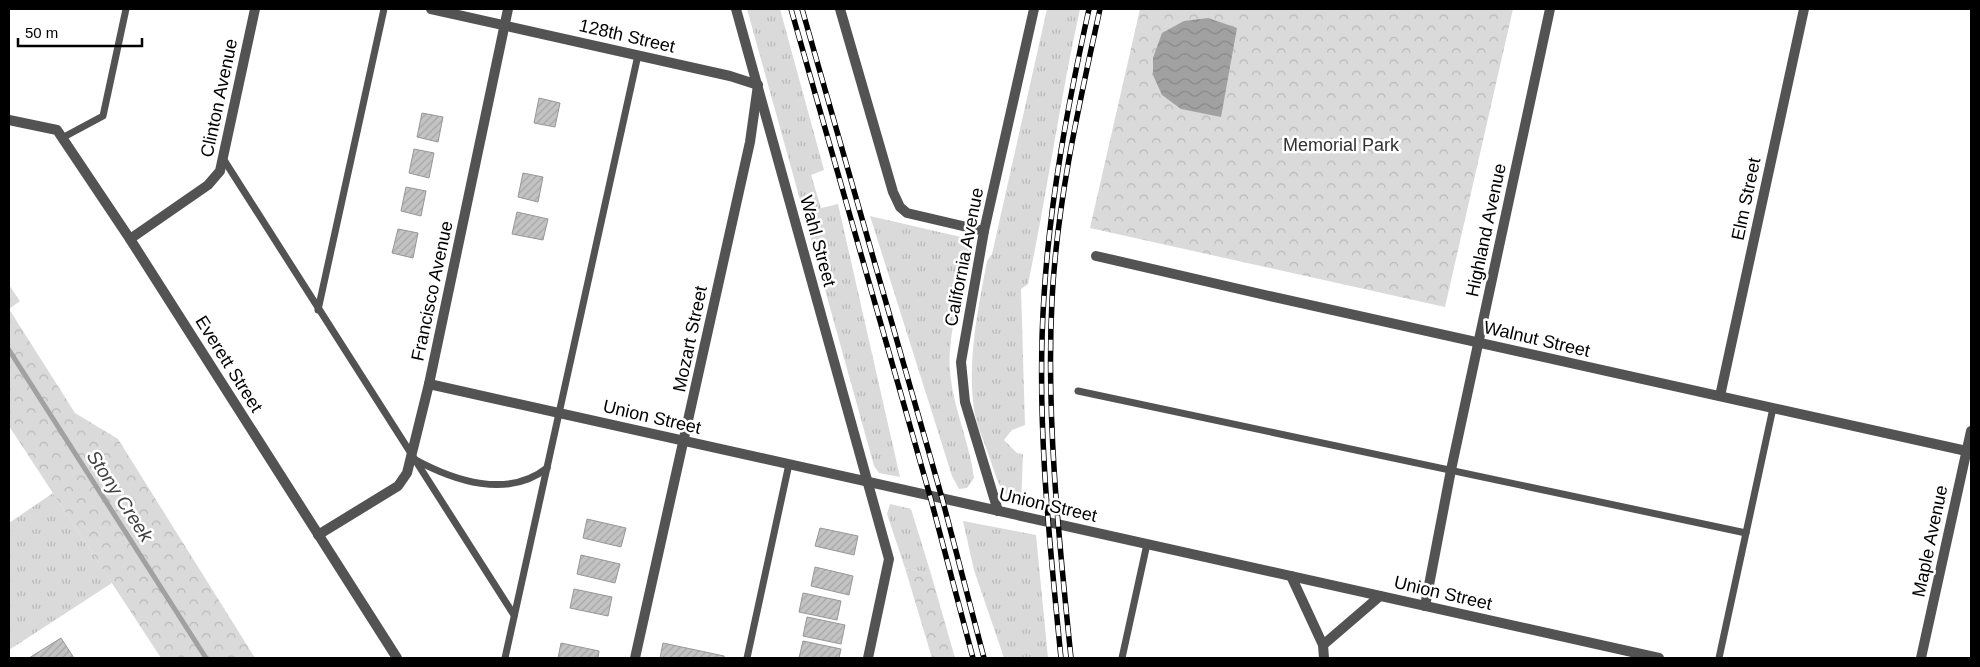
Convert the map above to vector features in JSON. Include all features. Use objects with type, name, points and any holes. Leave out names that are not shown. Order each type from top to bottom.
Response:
[{"type":"street","name":"Clinton Avenue","points":[[130,239],[208,185],[220,171],[224,160],[255,9]]},
{"type":"street","name":"128th Street","points":[[431,9],[730,76],[758,85]]},
{"type":"street","name":"Francisco Avenue","points":[[318,535],[398,486],[407,473],[430,384],[508,9]]},
{"type":"street","name":"Wahl Street","points":[[736,9],[867,482]]},
{"type":"street","points":[[840,9],[893,192],[900,207],[914,215],[984,231]]},
{"type":"street","name":"California Avenue","points":[[998,511],[965,402],[961,362],[984,231],[1034,9]]},
{"type":"street","name":"Highland Avenue","points":[[1425,606],[1451,470],[1550,9]]},
{"type":"street","name":"Elm Street","points":[[1720,396],[1804,9]]},
{"type":"street","name":"Mozart Street","points":[[635,658],[750,142],[758,85]]},
{"type":"street","name":"Everett Street","points":[[9,120],[57,130],[130,239],[397,658]]},
{"type":"street","name":"Walnut Street","points":[[1096,256],[1969,452]]},
{"type":"street","name":"Union Street","points":[[430,384],[1659,658]]},
{"type":"street","name":"Maple Avenue","points":[[1921,658],[1969,452],[1971,431]]},
{"type":"street","points":[[867,482],[889,559],[868,658]]},
{"type":"street","points":[[1291,576],[1323,645],[1324,658]]},
{"type":"street","points":[[1323,645],[1380,596]]},
{"type":"lane","points":[[62,138],[103,116],[126,9]]},
{"type":"lane","points":[[318,310],[384,9]]},
{"type":"lane","points":[[505,658],[638,55]]},
{"type":"lane","points":[[224,160],[514,615]]},
{"type":"lane","points":[[1078,390],[1746,533]]},
{"type":"lane","points":[[1719,658],[1773,408]]},
{"type":"lane","points":[[412,457],[454,478],[484,484],[506,485],[523,482],[535,477],[547,467]]},
{"type":"lane","points":[[747,658],[789,464]]},
{"type":"lane","points":[[1122,658],[1147,544]]},
{"type":"green space","points":[[747,9],[780,9],[824,170],[811,175],[821,208],[838,204],[900,477],[879,473],[874,466]]},
{"type":"green space","points":[[1047,9],[1080,9],[1028,284],[1021,289],[1025,425],[1012,430],[1004,440],[1017,453],[1023,454],[1021,504],[1014,501],[1004,492],[995,473],[975,415],[972,372],[974,335],[987,261],[992,254]]},
{"type":"green space","name":"Memorial Park","points":[[1140,9],[1513,9],[1445,307],[1090,228]]},
{"type":"green space","points":[[870,216],[965,238],[969,243],[969,256],[953,327],[950,350],[951,383],[968,446],[974,478],[967,488],[959,489],[952,476]]},
{"type":"green space","points":[[9,285],[20,301],[9,309]]},
{"type":"green space","points":[[9,309],[75,413],[118,439],[255,658],[161,658],[9,426]]},
{"type":"green space","points":[[53,493],[112,583],[9,650],[9,523]]},
{"type":"green space","points":[[890,504],[911,509],[931,574],[905,568],[887,514]]},
{"type":"green space","points":[[963,521],[1036,535],[1048,658],[1004,658],[974,570]]},
{"type":"green space","points":[[905,568],[931,574],[955,658],[932,658]]},
{"type":"water","points":[[1208,18],[1237,28],[1221,117],[1181,109],[1162,95],[1153,75],[1153,58],[1162,33],[1184,21]]},
{"type":"building","points":[[539,98],[560,103],[555,127],[534,123]]},
{"type":"building","points":[[422,113],[443,117],[438,142],[417,137]]},
{"type":"building","points":[[414,149],[434,153],[429,178],[409,173]]},
{"type":"building","points":[[523,173],[543,177],[538,202],[518,197]]},
{"type":"building","points":[[406,187],[426,191],[421,216],[401,211]]},
{"type":"building","points":[[517,212],[548,219],[543,240],[512,234]]},
{"type":"building","points":[[398,229],[418,233],[413,258],[392,253]]},
{"type":"building","points":[[587,519],[626,528],[621,547],[583,538]]},
{"type":"building","points":[[820,528],[858,536],[854,555],[815,546]]},
{"type":"building","points":[[581,555],[620,564],[615,583],[577,574]]},
{"type":"building","points":[[815,567],[853,576],[849,595],[811,586]]},
{"type":"building","points":[[574,589],[612,597],[608,616],[570,608]]},
{"type":"building","points":[[803,593],[841,601],[837,620],[799,612]]},
{"type":"building","points":[[807,617],[845,625],[841,644],[803,636]]},
{"type":"building","points":[[61,638],[74,658],[29,658]]},
{"type":"building","points":[[803,641],[841,649],[839,658],[799,658]]},
{"type":"building","points":[[561,643],[599,651],[598,658],[558,658]]},
{"type":"building","points":[[663,643],[724,656],[724,658],[660,658]]},
{"type":"waterway","name":"Stony Creek","points":[[9,350],[206,658]]},
{"type":"railway","points":[[791,9],[930,496],[973,658]]},
{"type":"railway","points":[[802,9],[942,498],[984,658]]},
{"type":"railway","points":[[1061,658],[1045,477],[1042,341],[1047,260],[1055,188],[1067,116],[1089,9]]},
{"type":"railway","points":[[1071,658],[1058,524],[1052,434],[1052,300],[1059,226],[1070,153],[1100,9]]}]
